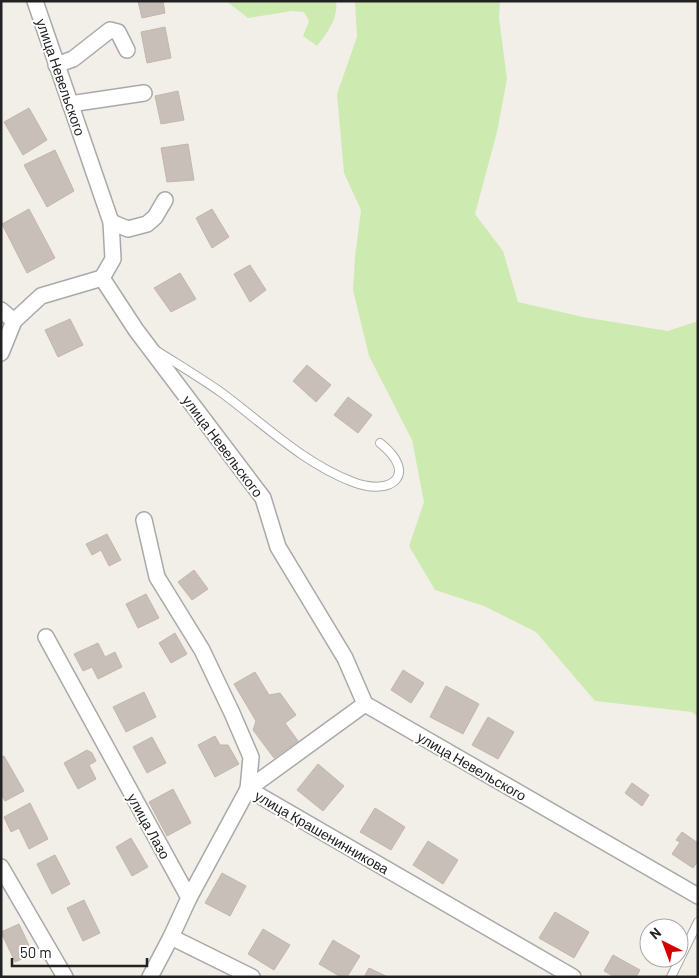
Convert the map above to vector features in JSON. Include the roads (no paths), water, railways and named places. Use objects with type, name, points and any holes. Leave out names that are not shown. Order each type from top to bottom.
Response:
[{"type":"street","name":"улица Невельского","points":[[35,1],[111,222],[113,259],[102,278],[148,346],[263,498],[278,547],[345,658],[365,704],[698,896]]},
{"type":"street","points":[[56,65],[73,59],[110,30],[118,32],[127,50]]},
{"type":"street","points":[[70,104],[144,93]]},
{"type":"street","points":[[111,222],[128,229],[147,224],[155,217],[166,200]]},
{"type":"street","points":[[1,353],[14,321],[41,296],[102,278]]},
{"type":"street","points":[[1,310],[14,321]]},
{"type":"street","name":"улица Крашенинникова","points":[[144,520],[157,577],[202,650],[251,757],[248,789],[573,977]]},
{"type":"street","name":"улица Лазо","points":[[46,638],[188,898]]},
{"type":"street","points":[[150,977],[171,937],[188,898],[248,789],[365,704]]},
{"type":"street","points":[[1,867],[65,977]]},
{"type":"street","points":[[171,937],[252,977]]},
{"type":"lane","points":[[148,346],[221,392],[303,456],[353,482],[380,488],[390,484],[398,477],[400,471],[398,461],[380,442]]},
{"type":"lane","points":[[671,977],[698,922]]}]
